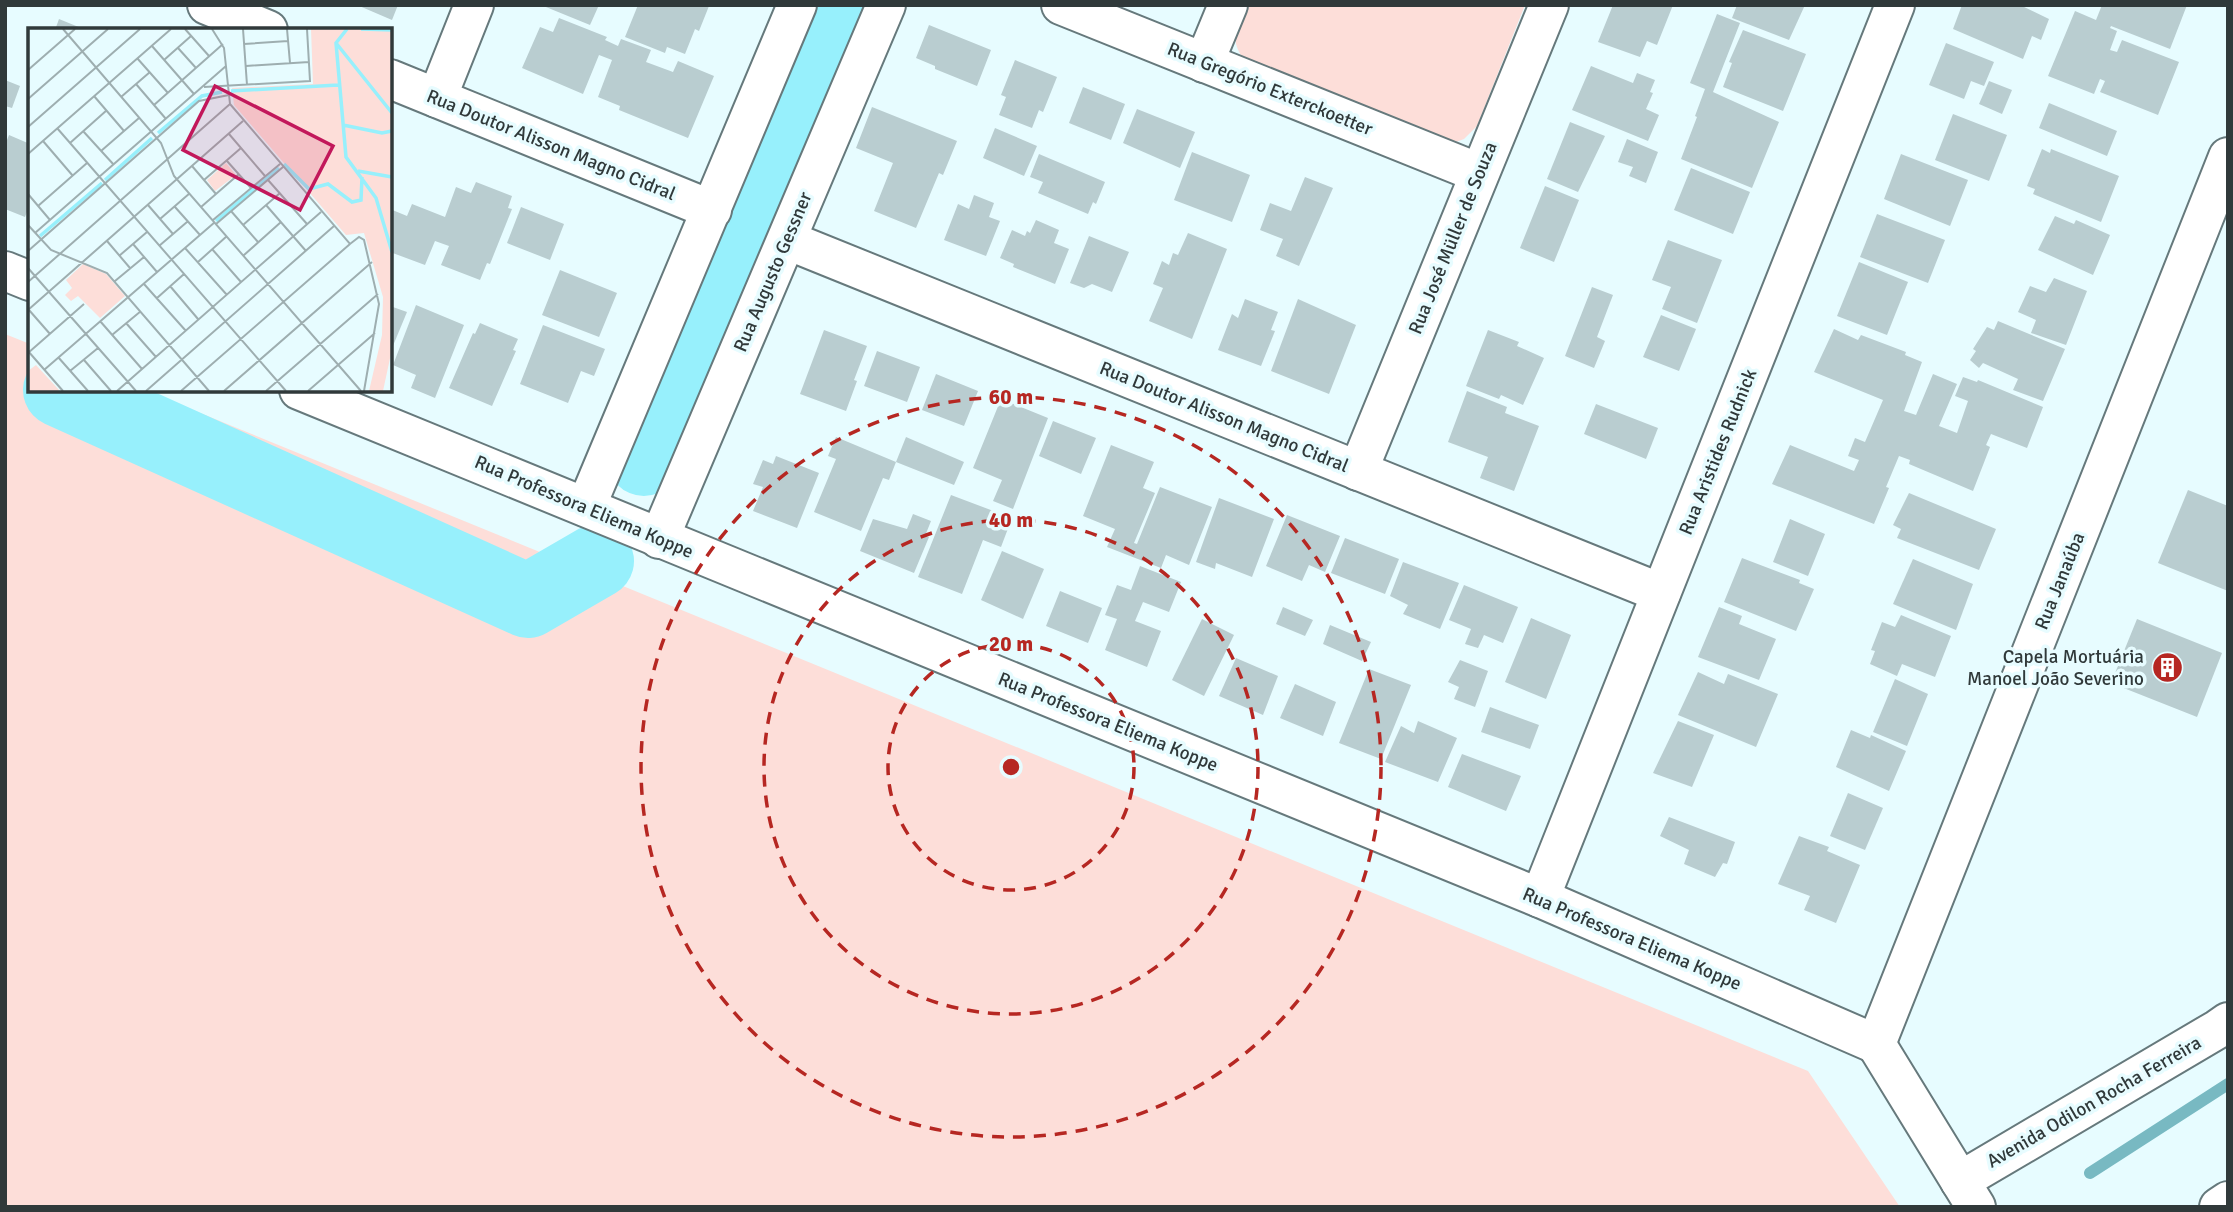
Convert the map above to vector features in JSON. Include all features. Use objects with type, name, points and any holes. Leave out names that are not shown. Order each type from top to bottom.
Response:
[{"type":"street","points":[[207,5],[263,28]]},
{"type":"street","points":[[437,98],[474,5]]},
{"type":"street","points":[[586,507],[797,5]]},
{"type":"street","name":"Rua Augusto Gessner","points":[[659,539],[886,5]]},
{"type":"street","name":"Rua Gregório Exterckoetter","points":[[1060,5],[1479,173]]},
{"type":"street","points":[[1204,63],[1228,5]]},
{"type":"street","name":"Rua José Müller de Souza","points":[[1358,471],[1549,5]]},
{"type":"street","name":"Rua Aristides Rudnick","points":[[1540,898],[1895,5]]},
{"type":"street","name":"Rua Doutor Alisson Magno Cidral","points":[[392,80],[712,210]]},
{"type":"street","name":"Rua Janaúba","points":[[1876,1044],[2228,157]]},
{"type":"street","name":"Rua Doutor Alisson Magno Cidral","points":[[787,240],[1661,593]]},
{"type":"street","points":[[5,271],[28,280]]},
{"type":"street","name":"Rua Professora Eliema Koppe","points":[[304,392],[1540,898],[1876,1044]]},
{"type":"street","name":"Avenida Odilon Rocha Ferreira","points":[[1968,1194],[2228,1021]]},
{"type":"street","points":[[1876,1044],[1968,1194]]},
{"type":"street","points":[[2219,1207],[2228,1201]]},
{"type":"shaded area","points":[[1243,5],[1525,5],[1477,126],[1464,139],[1448,145],[1247,62],[1236,42]]},
{"type":"shaded area","points":[[5,334],[28,343],[28,392],[149,392],[1808,1071],[1900,1207],[5,1207]]},
{"type":"building","points":[[357,5],[398,5],[392,20]]},
{"type":"building","points":[[541,5],[599,5],[590,25]]},
{"type":"building","points":[[638,5],[709,6],[699,31],[695,29],[685,54],[667,47],[665,53],[625,37]]},
{"type":"building","points":[[1613,5],[1673,5],[1657,45],[1647,41],[1640,57],[1598,42]]},
{"type":"building","points":[[1737,5],[1805,5],[1789,40],[1732,18]]},
{"type":"building","points":[[1962,5],[2020,5],[2049,19],[2041,40],[2032,36],[2023,59],[1953,29]]},
{"type":"building","points":[[2102,5],[2187,5],[2170,49],[2111,26],[2110,28],[2117,31],[2110,50],[2117,52],[2122,40],[2179,62],[2158,115],[2100,92],[2105,81],[2100,79],[2094,94],[2048,76],[2075,11],[2096,20]]},
{"type":"building","points":[[1717,14],[1740,23],[1713,92],[1779,122],[1752,188],[1681,159],[1705,89],[1690,83]]},
{"type":"building","points":[[559,18],[607,37],[605,40],[618,46],[621,39],[651,50],[646,62],[673,72],[678,61],[714,76],[688,138],[619,110],[620,106],[598,97],[612,60],[599,55],[583,94],[522,68],[540,27],[553,32]]},
{"type":"building","points":[[59,19],[81,28],[56,28]]},
{"type":"building","points":[[929,25],[991,50],[977,86],[916,58]]},
{"type":"building","points":[[1743,30],[1806,54],[1783,111],[1723,87],[1732,63],[1729,62]]},
{"type":"building","points":[[1946,43],[1994,62],[1984,86],[1971,81],[1964,99],[1929,85]]},
{"type":"building","points":[[1015,60],[1057,77],[1043,112],[1039,110],[1032,128],[999,115],[1006,97],[1001,95]]},
{"type":"building","points":[[1591,66],[1633,83],[1637,73],[1655,80],[1646,109],[1659,115],[1648,141],[1572,110]]},
{"type":"building","points":[[5,80],[20,86],[12,108],[5,106]]},
{"type":"building","points":[[1989,81],[2012,90],[2002,114],[1979,104]]},
{"type":"building","points":[[1083,87],[1125,104],[1111,140],[1069,123]]},
{"type":"building","points":[[2049,103],[2117,131],[2107,156],[2039,128]]},
{"type":"building","points":[[872,107],[957,141],[943,175],[939,173],[916,228],[874,211],[893,163],[856,148]]},
{"type":"building","points":[[1137,109],[1195,132],[1180,168],[1123,143]]},
{"type":"building","points":[[1953,114],[2007,135],[1989,181],[1935,160]]},
{"type":"building","points":[[1570,122],[1605,136],[1578,192],[1547,179]]},
{"type":"building","points":[[995,128],[1037,146],[1024,176],[983,158]]},
{"type":"building","points":[[9,135],[28,143],[28,209],[25,217],[5,209],[5,145]]},
{"type":"building","points":[[1627,139],[1658,152],[1646,183],[1629,176],[1633,167],[1618,162]]},
{"type":"building","points":[[2042,149],[2050,153],[2051,149],[2119,176],[2101,222],[2033,194],[2035,189],[2027,186]]},
{"type":"building","points":[[1192,152],[1250,175],[1232,222],[1174,200]]},
{"type":"building","points":[[1039,154],[1105,182],[1096,204],[1093,202],[1088,214],[1038,193],[1043,182],[1030,177]]},
{"type":"building","points":[[1901,154],[1968,180],[1950,226],[1884,199]]},
{"type":"building","points":[[1691,168],[1750,192],[1733,234],[1674,210]]},
{"type":"building","points":[[1305,177],[1333,188],[1299,266],[1276,256],[1283,239],[1260,230],[1270,203],[1291,211]]},
{"type":"building","points":[[476,182],[512,196],[508,208],[512,209],[490,264],[487,263],[480,280],[441,265],[449,246],[435,241],[425,265],[392,253],[392,210],[407,216],[412,204],[445,217],[456,187],[471,193]]},
{"type":"building","points":[[1545,186],[1579,200],[1554,262],[1520,248]]},
{"type":"building","points":[[974,195],[994,203],[989,217],[1000,221],[986,256],[944,240],[958,204],[969,209]]},
{"type":"building","points":[[521,207],[564,224],[550,260],[507,243]]},
{"type":"building","points":[[1877,214],[1945,240],[1928,283],[1860,257]]},
{"type":"building","points":[[2055,216],[2074,224],[2076,220],[2110,235],[2093,275],[2038,250]]},
{"type":"building","points":[[1036,220],[1059,230],[1054,243],[1069,249],[1055,284],[1013,267],[1014,264],[1000,258],[1012,230],[1025,236],[1027,231],[1030,233]]},
{"type":"building","points":[[1188,233],[1227,249],[1192,339],[1149,321],[1163,288],[1153,284],[1162,261],[1169,265],[1173,253],[1178,255]]},
{"type":"building","points":[[1089,236],[1129,252],[1112,292],[1092,284],[1084,288],[1070,283]]},
{"type":"building","points":[[1668,240],[1722,260],[1697,323],[1662,309],[1671,287],[1652,280]]},
{"type":"building","points":[[1859,262],[1908,282],[1887,335],[1837,316]]},
{"type":"building","points":[[560,270],[617,293],[599,337],[542,315]]},
{"type":"building","points":[[2054,278],[2087,291],[2066,345],[2031,333],[2036,320],[2018,312],[2030,286],[2046,292]]},
{"type":"building","points":[[1592,287],[1613,295],[1597,337],[1605,341],[1594,368],[1565,356]]},
{"type":"building","points":[[1245,299],[1278,312],[1271,330],[1275,331],[1261,366],[1218,350],[1232,314],[1238,318]]},
{"type":"building","points":[[1298,299],[1356,325],[1329,394],[1271,371]]},
{"type":"building","points":[[416,305],[464,325],[435,398],[411,388],[416,375],[393,365]]},
{"type":"building","points":[[392,307],[407,312],[392,348]]},
{"type":"building","points":[[1661,315],[1696,329],[1679,371],[1643,357]]},
{"type":"building","points":[[1998,321],[2065,349],[2043,401],[2013,390],[2018,379],[1983,363],[1979,368],[1970,360],[1976,351],[1973,349],[1987,327],[1994,330]]},
{"type":"building","points":[[480,323],[518,339],[513,350],[516,351],[492,406],[449,388]]},
{"type":"building","points":[[543,325],[605,349],[594,376],[581,371],[568,403],[520,384]]},
{"type":"building","points":[[1834,329],[1858,340],[1861,335],[1906,352],[1905,355],[1922,362],[1904,411],[1916,415],[1933,374],[1957,384],[1939,426],[1957,433],[1968,401],[1955,396],[1963,377],[1977,382],[1978,380],[2043,407],[2027,448],[1991,434],[1986,445],[1990,447],[1973,491],[1909,464],[1910,460],[1899,456],[1874,524],[1772,484],[1790,445],[1854,471],[1859,460],[1848,456],[1855,438],[1865,442],[1883,400],[1814,372]]},
{"type":"building","points":[[824,330],[867,346],[846,411],[800,394]]},
{"type":"building","points":[[1488,330],[1519,342],[1517,346],[1544,358],[1523,405],[1501,395],[1499,399],[1466,386]]},
{"type":"building","points":[[877,351],[920,367],[907,402],[864,386]]},
{"type":"building","points":[[936,374],[978,391],[964,426],[922,410]]},
{"type":"building","points":[[1467,391],[1507,407],[1505,413],[1539,426],[1514,491],[1480,478],[1488,457],[1448,442]]},
{"type":"building","points":[[1001,399],[1048,418],[1013,509],[993,501],[1002,480],[973,468]]},
{"type":"building","points":[[1596,404],[1658,428],[1646,459],[1584,434]]},
{"type":"building","points":[[1053,421],[1096,438],[1081,474],[1039,456]]},
{"type":"building","points":[[836,437],[896,462],[889,480],[883,478],[861,531],[814,512],[836,459],[828,456]]},
{"type":"building","points":[[906,437],[964,462],[954,485],[896,462]]},
{"type":"building","points":[[1111,445],[1154,462],[1143,488],[1155,493],[1134,543],[1137,544],[1160,487],[1212,507],[1189,565],[1166,555],[1161,568],[1107,547],[1115,529],[1083,516]]},
{"type":"building","points":[[776,456],[819,473],[797,528],[753,511],[763,487],[753,484],[763,460],[773,464]]},
{"type":"building","points":[[2188,490],[2228,506],[2228,591],[2158,563]]},
{"type":"building","points":[[1909,493],[1996,529],[1979,570],[1897,538],[1901,529],[1893,525]]},
{"type":"building","points":[[951,495],[1012,518],[1001,547],[983,540],[962,594],[918,577]]},
{"type":"building","points":[[1219,498],[1274,519],[1252,577],[1216,563],[1215,569],[1196,562]]},
{"type":"building","points":[[913,514],[931,521],[925,536],[929,537],[914,573],[860,551],[873,519],[907,529]]},
{"type":"building","points":[[1287,515],[1340,536],[1325,572],[1309,565],[1302,581],[1266,566]]},
{"type":"building","points":[[1790,519],[1825,534],[1808,576],[1773,562]]},
{"type":"building","points":[[1345,538],[1399,559],[1385,594],[1331,573]]},
{"type":"building","points":[[1002,551],[1044,569],[1023,619],[981,600]]},
{"type":"building","points":[[1742,558],[1800,580],[1799,583],[1814,589],[1796,631],[1724,602]]},
{"type":"building","points":[[1913,559],[1973,584],[1956,630],[1893,604]]},
{"type":"building","points":[[1403,562],[1459,583],[1440,629],[1403,614],[1408,605],[1390,596]]},
{"type":"building","points":[[1140,566],[1181,582],[1169,612],[1143,602],[1135,621],[1161,631],[1147,667],[1105,650],[1117,619],[1105,615],[1117,585],[1131,590]]},
{"type":"building","points":[[1464,585],[1518,607],[1503,643],[1484,635],[1478,648],[1465,644],[1471,629],[1449,620]]},
{"type":"building","points":[[1060,591],[1102,608],[1088,643],[1046,626]]},
{"type":"building","points":[[1283,607],[1313,620],[1305,636],[1276,624]]},
{"type":"building","points":[[1719,607],[1742,616],[1739,624],[1776,639],[1759,680],[1698,657]]},
{"type":"building","points":[[1901,615],[1951,636],[1935,677],[1902,664],[1897,676],[1870,664],[1875,651],[1871,650],[1882,622],[1895,627]]},
{"type":"building","points":[[1531,618],[1571,635],[1546,699],[1505,682]]},
{"type":"building","points":[[1202,619],[1234,635],[1204,696],[1172,680]]},
{"type":"building","name":"Capela Mortuária Manoel João Severino","points":[[2137,619],[2222,653],[2197,717],[2111,683]]},
{"type":"building","points":[[1330,625],[1371,642],[1362,661],[1323,644]]},
{"type":"building","points":[[1236,658],[1278,676],[1263,715],[1219,696]]},
{"type":"building","points":[[1460,660],[1488,671],[1475,707],[1454,699],[1459,687],[1448,682]]},
{"type":"building","points":[[1369,669],[1411,685],[1381,759],[1339,743]]},
{"type":"building","points":[[1698,672],[1724,684],[1728,674],[1778,694],[1756,747],[1678,715]]},
{"type":"building","points":[[1895,679],[1928,694],[1907,746],[1873,732]]},
{"type":"building","points":[[1295,684],[1336,702],[1323,736],[1280,718]]},
{"type":"building","points":[[1490,707],[1539,725],[1530,749],[1481,732]]},
{"type":"building","points":[[1418,721],[1457,738],[1438,782],[1385,762],[1401,726],[1414,733]]},
{"type":"building","points":[[1678,721],[1714,735],[1692,787],[1653,773]]},
{"type":"building","points":[[1851,730],[1870,738],[1871,735],[1906,751],[1889,791],[1836,767]]},
{"type":"building","points":[[1462,754],[1521,776],[1506,811],[1448,787]]},
{"type":"building","points":[[1848,793],[1883,808],[1865,850],[1830,836]]},
{"type":"building","points":[[1669,817],[1735,842],[1727,864],[1723,863],[1715,877],[1684,864],[1689,850],[1660,836]]},
{"type":"building","points":[[1799,836],[1829,847],[1827,851],[1860,865],[1836,923],[1804,910],[1810,896],[1778,884]]},
{"type":"waterway","points":[[644,459],[837,5]]},
{"type":"waterway","points":[[64,392],[528,601],[597,561]]},
{"type":"waterway","points":[[2090,1173],[2228,1084]]},
{"type":"place","name":"Capela Mortuária Manoel João Severino","points":[[2167,668]]}]
